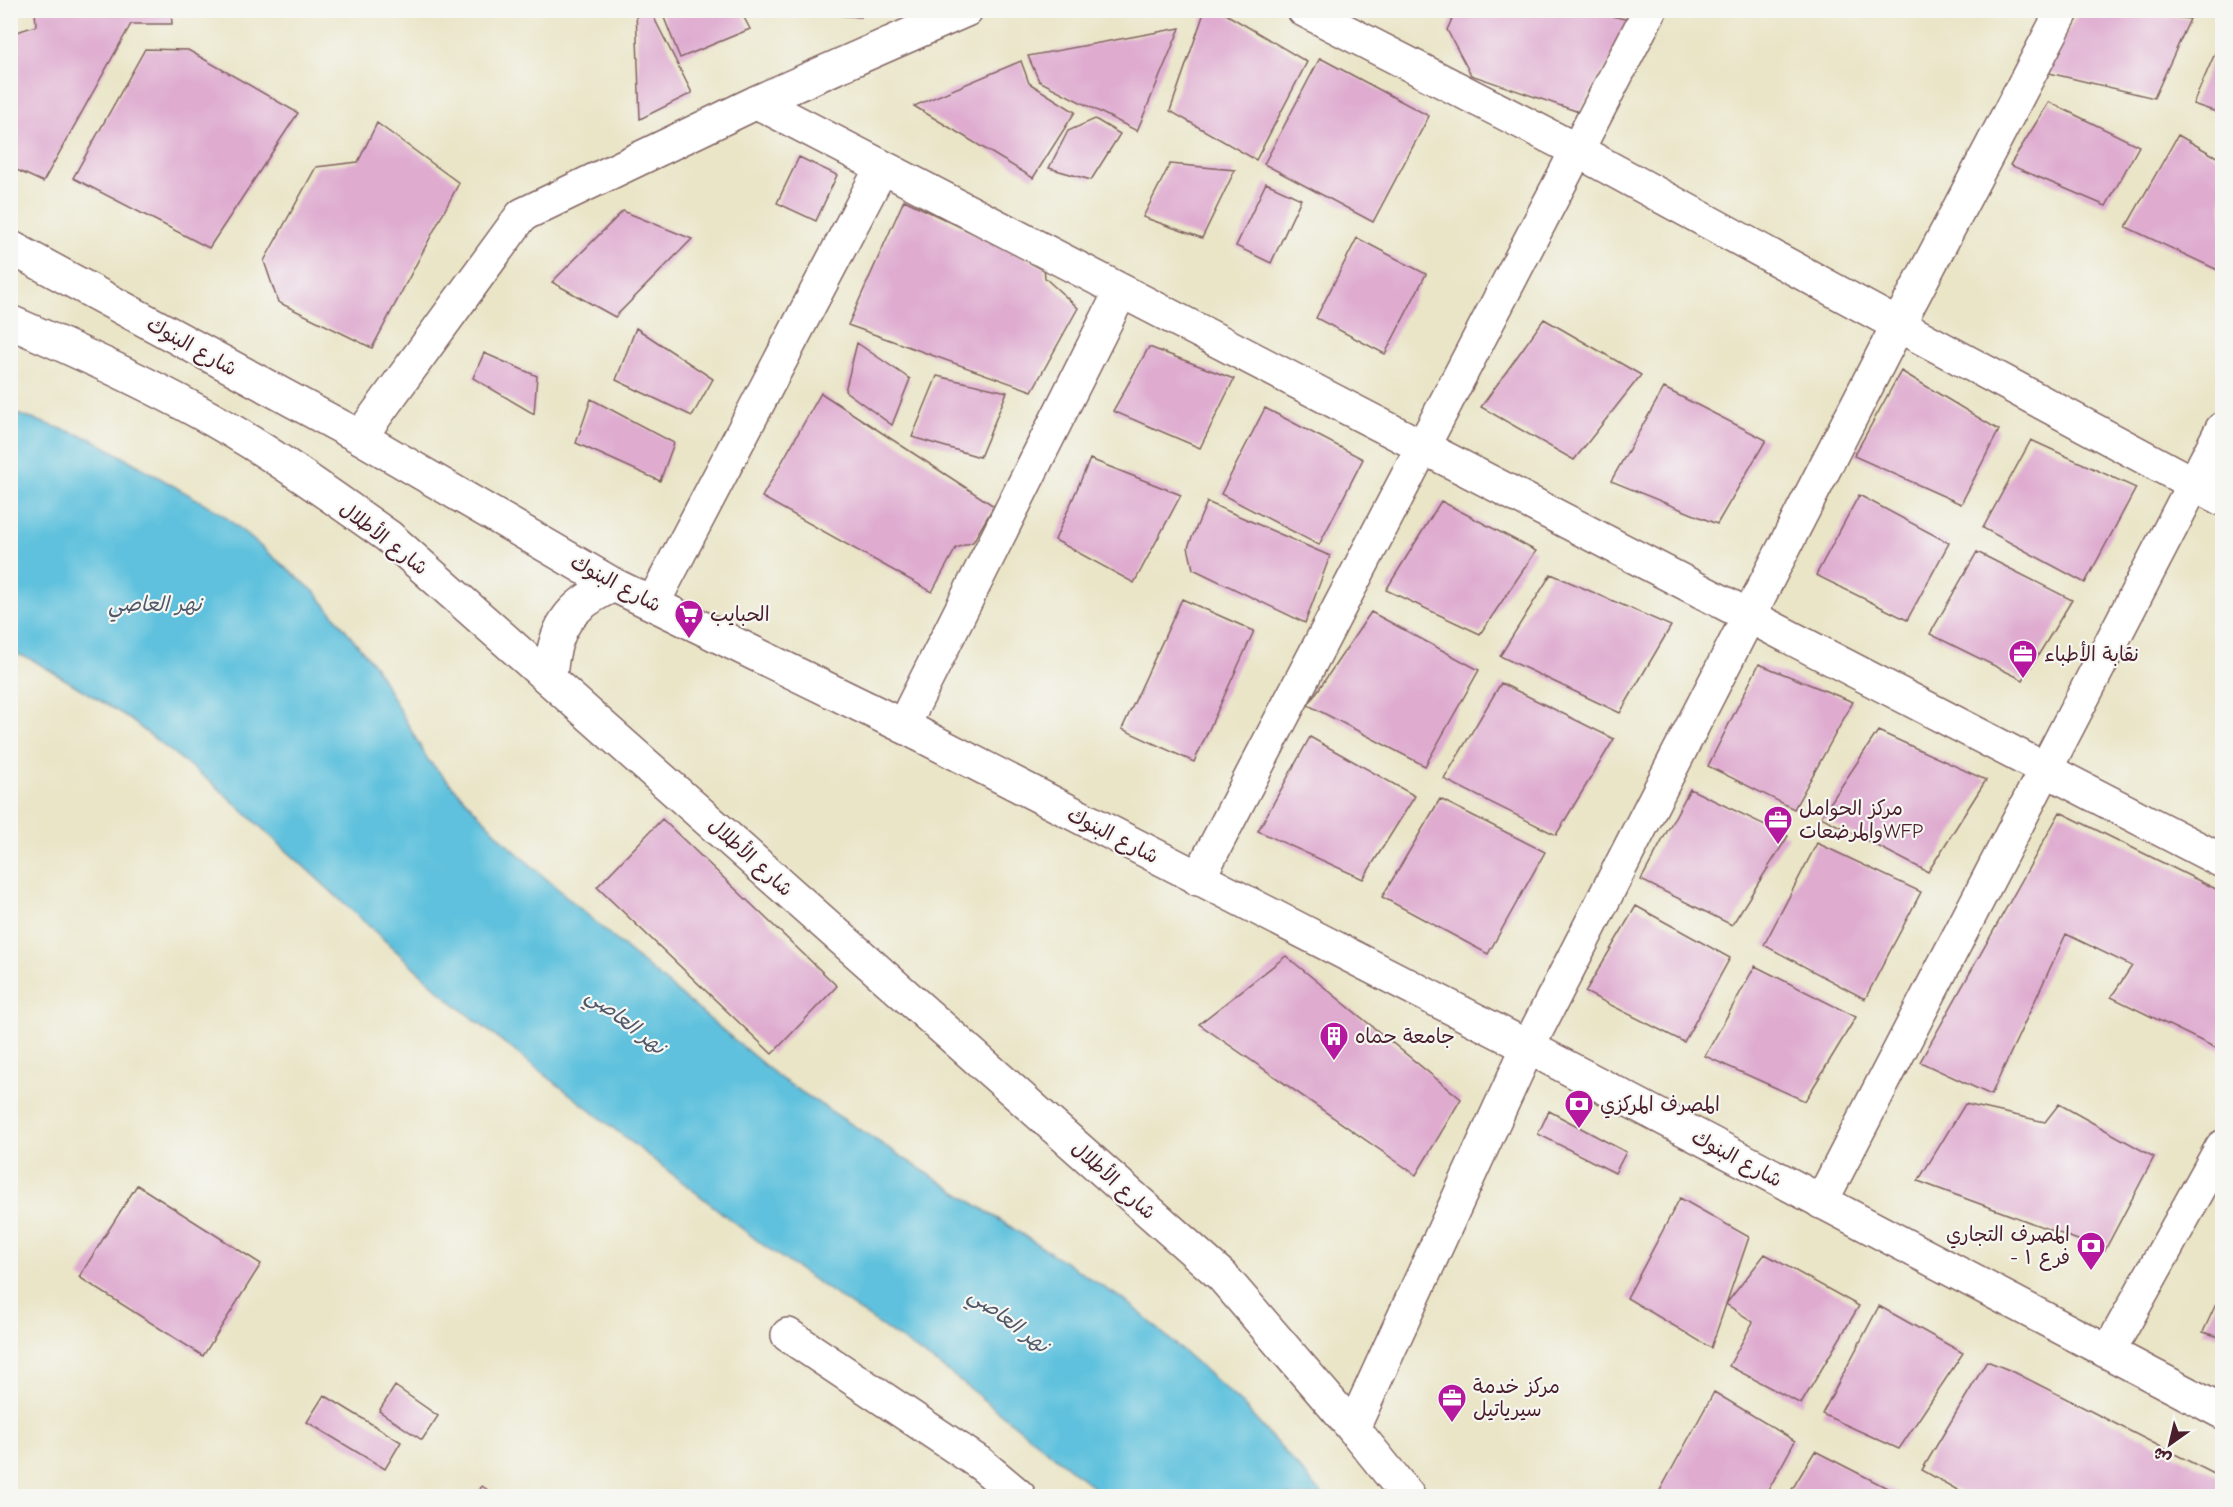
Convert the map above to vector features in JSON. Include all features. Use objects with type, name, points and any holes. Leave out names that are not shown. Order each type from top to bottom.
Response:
[{"type":"street","points":[[360,437],[522,214],[757,102],[966,10]]},
{"type":"street","points":[[1304,10],[1578,151],[2208,491]]},
{"type":"street","points":[[1198,879],[1421,446],[1578,151],[1650,10]]},
{"type":"street","points":[[1353,1428],[1528,1047],[1898,325],[2063,10]]},
{"type":"street","points":[[757,102],[2223,861]]},
{"type":"street","points":[[653,603],[882,168]]},
{"type":"street","name":"شارع البنوك","points":[[10,247],[360,437],[614,585],[903,726],[1528,1047],[2223,1412]]},
{"type":"street","points":[[903,726],[1120,291]]},
{"type":"street","name":"شارع الأطلال","points":[[10,322],[65,346],[198,411],[304,477],[389,537],[1222,1276],[1353,1428],[1408,1497]]},
{"type":"street","points":[[1821,1202],[2046,769],[2208,491],[2223,429]]},
{"type":"street","points":[[550,679],[551,655],[559,631],[568,618],[592,595],[614,585]]},
{"type":"street","points":[[2109,1352],[2223,1147]]},
{"type":"street","points":[[788,1335],[981,1464],[1018,1497]]},
{"type":"water","name":"نهر العاصي","points":[[11,412],[92,439],[221,513],[316,593],[374,665],[428,760],[508,845],[626,949],[781,1079],[1130,1304],[1239,1401],[1324,1496],[1104,1496],[950,1373],[763,1245],[453,1003],[217,787],[124,715],[33,660],[11,652]]},
{"type":"building","points":[[35,10],[171,10],[172,24],[131,24],[43,182],[10,167],[10,34],[36,26]]},
{"type":"building","points":[[636,10],[650,10],[692,93],[640,119]]},
{"type":"building","points":[[661,10],[740,10],[750,29],[680,58]]},
{"type":"building","points":[[797,10],[860,10],[861,17],[797,12]]},
{"type":"building","points":[[1205,10],[1219,10],[1307,62],[1256,160],[1170,111]]},
{"type":"building","points":[[1456,10],[1584,10],[1634,21],[1579,112],[1471,75],[1447,30]]},
{"type":"building","points":[[2080,10],[2115,10],[2190,19],[2154,98],[2045,72]]},
{"type":"building","points":[[1180,28],[1137,131],[1039,81],[1028,56]]},
{"type":"building","points":[[2222,37],[2222,114],[2193,104]]},
{"type":"building","points":[[145,49],[188,50],[298,113],[209,248],[73,178]]},
{"type":"building","points":[[1320,58],[1429,116],[1373,222],[1264,164]]},
{"type":"building","points":[[1021,61],[1029,83],[1075,112],[1033,178],[914,106]]},
{"type":"building","points":[[2049,102],[2139,146],[2106,206],[2010,165]]},
{"type":"building","points":[[1095,119],[1120,134],[1091,180],[1049,168],[1068,131]]},
{"type":"building","points":[[377,123],[459,183],[372,348],[278,302],[264,261],[316,167],[358,162]]},
{"type":"building","points":[[2178,135],[2222,160],[2222,272],[2126,227]]},
{"type":"building","points":[[799,157],[837,175],[816,221],[777,203]]},
{"type":"building","points":[[1170,164],[1235,170],[1202,238],[1143,217]]},
{"type":"building","points":[[1266,183],[1301,199],[1271,263],[1236,246]]},
{"type":"building","points":[[904,200],[1044,267],[1045,278],[1078,308],[1032,391],[848,325]]},
{"type":"building","points":[[623,211],[692,239],[615,317],[552,282]]},
{"type":"building","points":[[1357,238],[1426,274],[1385,354],[1316,318]]},
{"type":"building","points":[[1544,319],[1641,375],[1574,460],[1481,407]]},
{"type":"building","points":[[636,328],[713,379],[692,416],[616,380]]},
{"type":"building","points":[[857,343],[910,379],[892,425],[845,391]]},
{"type":"building","points":[[1149,347],[1234,379],[1200,448],[1113,411]]},
{"type":"building","points":[[484,353],[537,376],[534,414],[473,378]]},
{"type":"building","points":[[1901,371],[1999,430],[1961,504],[1854,456]]},
{"type":"building","points":[[937,376],[1007,392],[980,457],[912,437]]},
{"type":"building","points":[[1664,388],[1766,440],[1717,524],[1611,481]]},
{"type":"building","points":[[821,393],[994,506],[973,542],[956,548],[932,592],[762,497]]},
{"type":"building","points":[[591,399],[674,443],[660,481],[576,443]]},
{"type":"building","points":[[1265,408],[1363,459],[1319,545],[1221,494]]},
{"type":"building","points":[[2031,440],[2136,488],[2085,583],[1983,528]]},
{"type":"building","points":[[1090,459],[1181,495],[1134,583],[1055,540]]},
{"type":"building","points":[[1859,495],[1949,543],[1907,620],[1816,575]]},
{"type":"building","points":[[1441,501],[1536,551],[1480,634],[1386,590]]},
{"type":"building","points":[[1207,502],[1330,556],[1305,623],[1193,569],[1188,547]]},
{"type":"building","points":[[1977,552],[2072,600],[2023,680],[1930,634]]},
{"type":"building","points":[[1551,574],[1671,626],[1620,713],[1500,656]]},
{"type":"building","points":[[1182,599],[1254,631],[1194,762],[1122,729]]},
{"type":"building","points":[[1371,612],[1479,670],[1425,766],[1308,705]]},
{"type":"building","points":[[1759,664],[1853,702],[1794,809],[1708,766]]},
{"type":"building","points":[[1501,683],[1614,739],[1556,835],[1444,779]]},
{"type":"building","points":[[1878,731],[1986,780],[1928,872],[1821,817]]},
{"type":"building","points":[[1310,737],[1415,796],[1363,879],[1258,831]]},
{"type":"building","points":[[1690,789],[1788,836],[1732,925],[1641,880]]},
{"type":"building","points":[[1440,799],[1545,852],[1488,954],[1382,897]]},
{"type":"building","points":[[2060,812],[2222,892],[2222,1051],[2111,997],[2132,966],[2066,934],[1991,1095],[1920,1062]]},
{"type":"building","points":[[662,819],[837,986],[772,1054],[597,887]]},
{"type":"building","points":[[1817,843],[1921,892],[1865,999],[1764,945]]},
{"type":"building","points":[[1636,906],[1730,958],[1684,1042],[1585,992]]},
{"type":"building","name":"جامعة حماه","points":[[1286,956],[1461,1099],[1416,1175],[1199,1024]]},
{"type":"building","points":[[1755,966],[1856,1017],[1805,1101],[1705,1056]]},
{"type":"building","points":[[1965,1104],[2045,1122],[2059,1104],[2154,1157],[2105,1250],[1918,1181]]},
{"type":"building","points":[[1549,1111],[1626,1152],[1615,1173],[1538,1134]]},
{"type":"building","points":[[137,1185],[261,1264],[203,1356],[79,1277]]},
{"type":"building","points":[[1680,1198],[1749,1237],[1711,1348],[1627,1298]]},
{"type":"building","points":[[1765,1254],[1859,1306],[1801,1404],[1729,1366],[1753,1322],[1726,1304]]},
{"type":"building","points":[[2222,1291],[2222,1338],[2203,1332]]},
{"type":"building","points":[[1879,1306],[1963,1353],[1899,1449],[1822,1414]]},
{"type":"building","points":[[1987,1361],[2014,1372],[2222,1478],[2222,1496],[1968,1496],[1922,1470]]},
{"type":"building","points":[[395,1386],[438,1416],[422,1440],[379,1411]]},
{"type":"building","points":[[1714,1392],[1795,1441],[1765,1496],[1657,1496]]},
{"type":"building","points":[[324,1395],[401,1442],[385,1469],[307,1422]]},
{"type":"building","points":[[1815,1451],[1897,1493],[1894,1496],[1788,1496]]},
{"type":"building","points":[[482,1486],[497,1496],[474,1496]]},
{"type":"place","name":"الحبايب","points":[[689,640]]},
{"type":"place","name":"نقابة الأطباء","points":[[2023,680]]},
{"type":"place","name":"مركز الحوامل والمرضعاتWFP","points":[[1778,846]]},
{"type":"place","name":"جامعة حماه","points":[[1334,1062]]},
{"type":"place","name":"المصرف المركزي","points":[[1579,1130]]},
{"type":"place","name":"المصرف التجاري - فرع ١","points":[[2091,1272]]},
{"type":"place","name":"مركز خدمة سيرياتيل","points":[[1452,1424]]}]
